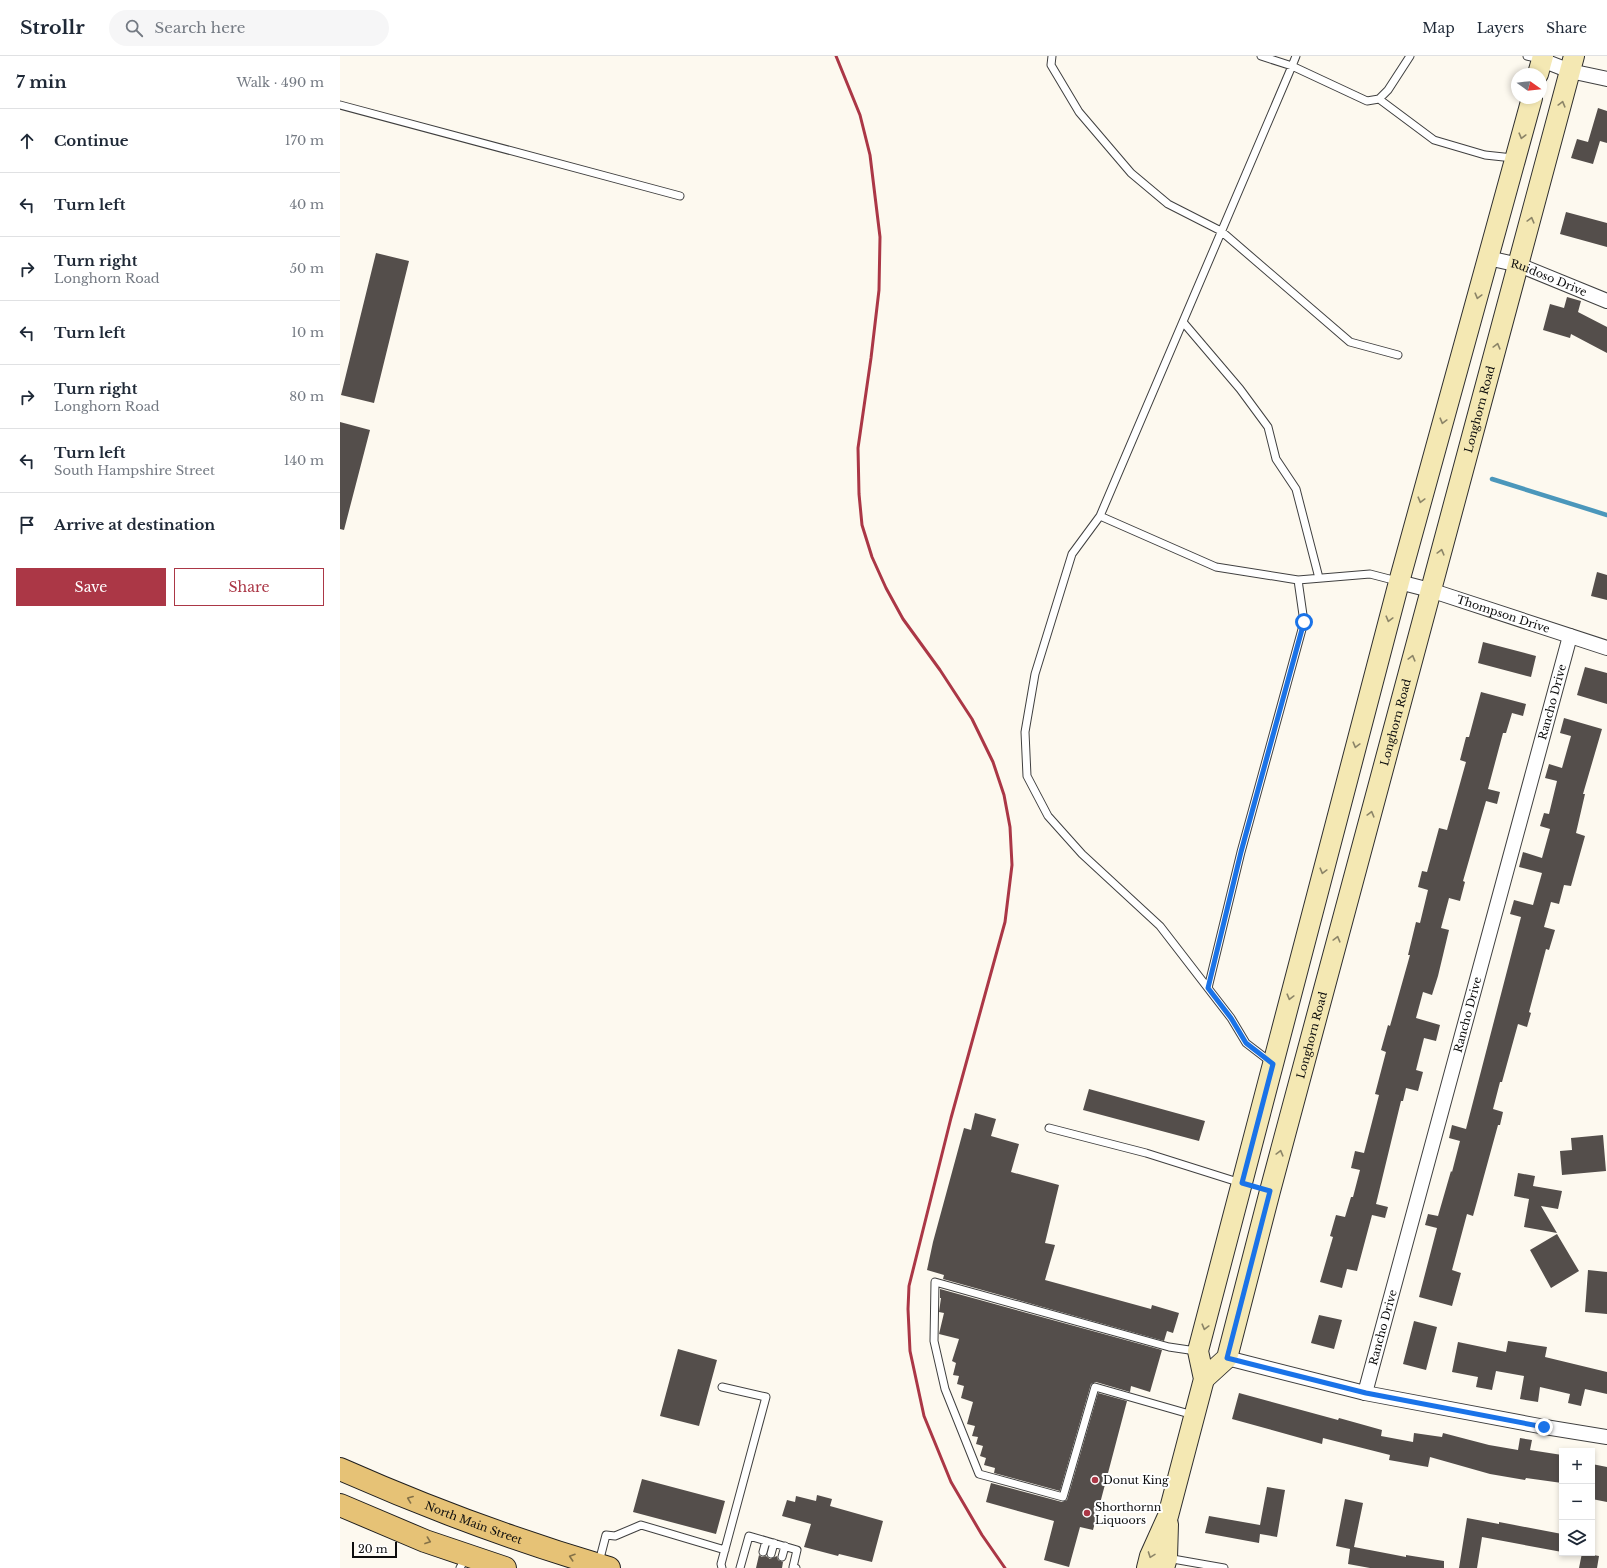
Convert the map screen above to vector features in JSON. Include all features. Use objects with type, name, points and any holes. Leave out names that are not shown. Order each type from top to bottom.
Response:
[{"type":"main road","name":"Longhorn Road","points":[[1227,1358],[1430,590],[1519,265],[1572,64]]},
{"type":"main road","points":[[1147,1568],[1150,1556],[1168,1516],[1204,1379],[1198,1351],[1399,582],[1530,104]]},
{"type":"main road","points":[[1242,1183],[1270,1191]]},
{"type":"main road","points":[[1204,1379],[1227,1358]]},
{"type":"main road","name":"North Main Street","points":[[340,1469],[453,1516],[604,1566]]},
{"type":"main road","points":[[340,1505],[425,1541],[463,1562],[505,1568]]},
{"type":"main road","points":[[1166,1563],[1168,1516]]},
{"type":"street","points":[[1538,61],[1572,64],[1607,78]]},
{"type":"street","name":"Ruidoso Drive","points":[[1488,258],[1519,265],[1607,302]]},
{"type":"street","name":"Thompson Drive","points":[[1399,582],[1430,590],[1607,648]]},
{"type":"street","name":"Rancho Drive","points":[[1366,1393],[1570,636]]},
{"type":"street","points":[[1227,1358],[1366,1393],[1544,1427],[1607,1437]]},
{"type":"lane","points":[[1052,56],[1051,65],[1079,112],[1131,173],[1168,204],[1221,231],[1350,342],[1398,355]]},
{"type":"lane","points":[[1262,56],[1292,66],[1366,101],[1379,99],[1388,90],[1410,56]]},
{"type":"lane","points":[[1273,1064],[1246,1043],[1231,1018],[1160,926],[1082,854],[1048,816],[1027,776],[1025,732],[1035,674],[1072,554],[1100,516],[1296,56]]},
{"type":"lane","points":[[1379,99],[1434,140],[1485,155],[1515,158]]},
{"type":"lane","points":[[340,105],[680,196]]},
{"type":"lane","points":[[1183,322],[1240,389],[1268,427],[1276,459],[1296,489],[1319,578]]},
{"type":"lane","points":[[1100,516],[1216,566],[1298,580],[1370,574],[1399,582]]},
{"type":"lane","points":[[1208,988],[1241,852],[1304,622],[1298,580]]},
{"type":"lane","points":[[1050,1128],[1146,1153],[1242,1183]]},
{"type":"lane","points":[[1194,1415],[1096,1387],[1064,1497],[979,1474],[945,1389],[938,1362],[934,1342],[935,1282],[1169,1347],[1198,1351]]},
{"type":"lane","points":[[722,1387],[766,1397],[721,1564],[722,1568]]},
{"type":"lane","points":[[604,1566],[606,1535],[615,1536],[641,1525],[725,1550]]},
{"type":"lane","points":[[740,1568],[749,1536],[797,1550],[794,1568]]},
{"type":"lane","points":[[767,1553],[770,1542]]},
{"type":"lane","points":[[782,1557],[785,1546]]},
{"type":"lane","points":[[1166,1563],[1224,1568]]},
{"type":"building","points":[[1598,108],[1607,111],[1607,143],[1600,141],[1593,164],[1571,158],[1577,139],[1588,142]]},
{"type":"building","points":[[1566,212],[1607,223],[1607,247],[1560,234]]},
{"type":"building","points":[[376,253],[409,261],[374,403],[341,395]]},
{"type":"building","points":[[1567,297],[1581,301],[1578,312],[1607,327],[1607,353],[1571,334],[1570,338],[1543,330],[1550,304],[1564,308]]},
{"type":"building","points":[[340,422],[370,430],[344,530],[340,529]]},
{"type":"building","points":[[1597,572],[1607,575],[1607,600],[1591,596]]},
{"type":"building","points":[[1483,642],[1536,656],[1531,677],[1478,663]]},
{"type":"building","points":[[1585,667],[1607,673],[1607,704],[1577,695]]},
{"type":"building","points":[[1481,692],[1526,704],[1523,716],[1512,713],[1506,733],[1503,733],[1488,789],[1500,792],[1497,804],[1486,801],[1463,881],[1465,882],[1460,901],[1449,898],[1441,928],[1449,930],[1432,995],[1423,992],[1416,1018],[1440,1025],[1436,1041],[1424,1038],[1416,1070],[1423,1072],[1418,1091],[1406,1088],[1403,1101],[1401,1101],[1376,1204],[1388,1207],[1385,1218],[1372,1215],[1357,1271],[1347,1269],[1342,1288],[1320,1282],[1333,1237],[1330,1236],[1336,1215],[1345,1217],[1351,1197],[1353,1197],[1360,1170],[1351,1168],[1355,1151],[1364,1153],[1379,1095],[1375,1094],[1386,1052],[1381,1050],[1388,1025],[1390,1026],[1410,955],[1408,955],[1416,922],[1420,923],[1428,890],[1418,887],[1422,871],[1427,872],[1439,828],[1447,830],[1466,762],[1460,760],[1466,737],[1469,737]]},
{"type":"building","points":[[1564,718],[1602,729],[1583,794],[1585,794],[1576,833],[1585,836],[1571,886],[1564,885],[1559,904],[1551,902],[1544,927],[1555,930],[1549,950],[1546,949],[1529,1012],[1531,1013],[1527,1027],[1518,1024],[1502,1082],[1500,1082],[1493,1109],[1503,1112],[1500,1125],[1498,1125],[1473,1216],[1467,1214],[1452,1270],[1461,1273],[1452,1306],[1419,1297],[1437,1228],[1425,1225],[1428,1214],[1438,1216],[1451,1171],[1452,1172],[1460,1141],[1449,1138],[1452,1125],[1466,1129],[1521,917],[1510,914],[1514,900],[1533,905],[1542,873],[1519,867],[1523,852],[1542,858],[1550,829],[1540,826],[1544,813],[1549,814],[1557,781],[1545,778],[1549,764],[1562,768],[1571,736],[1560,733]]},
{"type":"building","points":[[1089,1089],[1205,1121],[1199,1141],[1083,1110]]},
{"type":"building","points":[[975,1113],[996,1119],[991,1136],[1019,1144],[1011,1172],[1059,1185],[1045,1243],[1055,1245],[1045,1280],[1151,1309],[1152,1305],[1179,1313],[1173,1333],[1167,1331],[1164,1341],[943,1279],[944,1275],[927,1270],[933,1242],[964,1128],[971,1130]]},
{"type":"building","points":[[1603,1135],[1606,1171],[1562,1175],[1560,1151],[1572,1150],[1571,1138]]},
{"type":"building","points":[[1518,1173],[1535,1176],[1533,1186],[1562,1191],[1558,1209],[1541,1206],[1557,1233],[1524,1227],[1529,1199],[1514,1196]]},
{"type":"building","points":[[1557,1234],[1579,1271],[1551,1288],[1530,1250]]},
{"type":"building","points":[[1588,1270],[1607,1272],[1607,1314],[1585,1312]]},
{"type":"building","points":[[940,1289],[1162,1350],[1150,1392],[1131,1386],[1130,1392],[1096,1382],[1091,1384],[1060,1491],[994,1473],[995,1468],[984,1465],[986,1458],[980,1456],[983,1446],[976,1444],[978,1437],[972,1436],[975,1426],[967,1424],[973,1402],[961,1398],[964,1386],[957,1384],[959,1376],[953,1375],[956,1363],[952,1361],[959,1339],[939,1334],[944,1313],[939,1312],[941,1298]]},
{"type":"building","points":[[1319,1315],[1342,1320],[1334,1349],[1311,1343]]},
{"type":"building","points":[[1414,1321],[1437,1327],[1426,1370],[1403,1364]]},
{"type":"building","points":[[1508,1341],[1547,1347],[1545,1357],[1607,1372],[1607,1394],[1585,1389],[1581,1406],[1568,1403],[1570,1394],[1540,1387],[1538,1402],[1520,1399],[1524,1376],[1496,1371],[1492,1390],[1476,1387],[1478,1377],[1452,1372],[1458,1342],[1506,1352]]},
{"type":"building","points":[[678,1349],[717,1360],[699,1426],[660,1416]]},
{"type":"building","points":[[1098,1393],[1127,1401],[1093,1530],[1080,1527],[1069,1567],[1044,1560],[1054,1521],[986,1502],[991,1483],[1062,1502],[1067,1500]]},
{"type":"building","points":[[1239,1393],[1338,1420],[1339,1418],[1382,1430],[1381,1436],[1413,1442],[1414,1433],[1442,1437],[1443,1433],[1489,1445],[1518,1450],[1520,1438],[1532,1440],[1530,1450],[1559,1455],[1559,1483],[1526,1478],[1525,1480],[1490,1474],[1430,1457],[1428,1467],[1389,1460],[1390,1455],[1323,1438],[1322,1444],[1232,1419]]},
{"type":"building","points":[[1595,1465],[1607,1467],[1607,1502],[1595,1500]]},
{"type":"building","points":[[642,1479],[725,1501],[716,1534],[633,1512]]},
{"type":"building","points":[[1267,1487],[1285,1490],[1277,1537],[1260,1534],[1259,1543],[1205,1533],[1209,1516],[1260,1525]]},
{"type":"building","points":[[817,1495],[832,1499],[830,1506],[883,1521],[872,1562],[839,1554],[838,1556],[804,1547],[811,1524],[782,1516],[787,1500],[795,1502],[796,1496],[816,1501]]},
{"type":"building","points":[[1345,1499],[1363,1503],[1354,1547],[1406,1557],[1406,1555],[1444,1561],[1444,1568],[1370,1568],[1348,1564],[1350,1549],[1336,1546]]},
{"type":"building","points":[[1467,1518],[1499,1524],[1499,1522],[1559,1533],[1559,1551],[1482,1537],[1477,1568],[1459,1568]]},
{"type":"building","points":[[759,1555],[762,1557],[766,1556],[770,1559],[777,1556],[778,1560],[783,1562],[782,1568],[756,1568]]},
{"type":"building","points":[[1581,1556],[1599,1556],[1597,1568],[1579,1568]]},
{"type":"waterway","points":[[1492,479],[1607,515]]},
{"type":"railway","points":[[836,56],[860,115],[870,155],[880,237],[879,290],[858,448],[859,494],[862,525],[872,557],[886,588],[903,619],[940,670],[972,719],[993,762],[1004,795],[1010,827],[1012,865],[1005,922],[951,1118],[909,1286],[908,1309],[910,1351],[924,1416],[951,1482],[982,1535],[1005,1568]]},
{"type":"place","name":"Donut King","points":[[1095,1480]]},
{"type":"place","name":"Shorthornn Liquoors","points":[[1087,1513]]},
{"type":"route","points":[[1304,622],[1241,852],[1208,988],[1231,1018],[1246,1043],[1273,1064],[1242,1183],[1270,1191],[1227,1358],[1366,1393],[1544,1427]]}]
